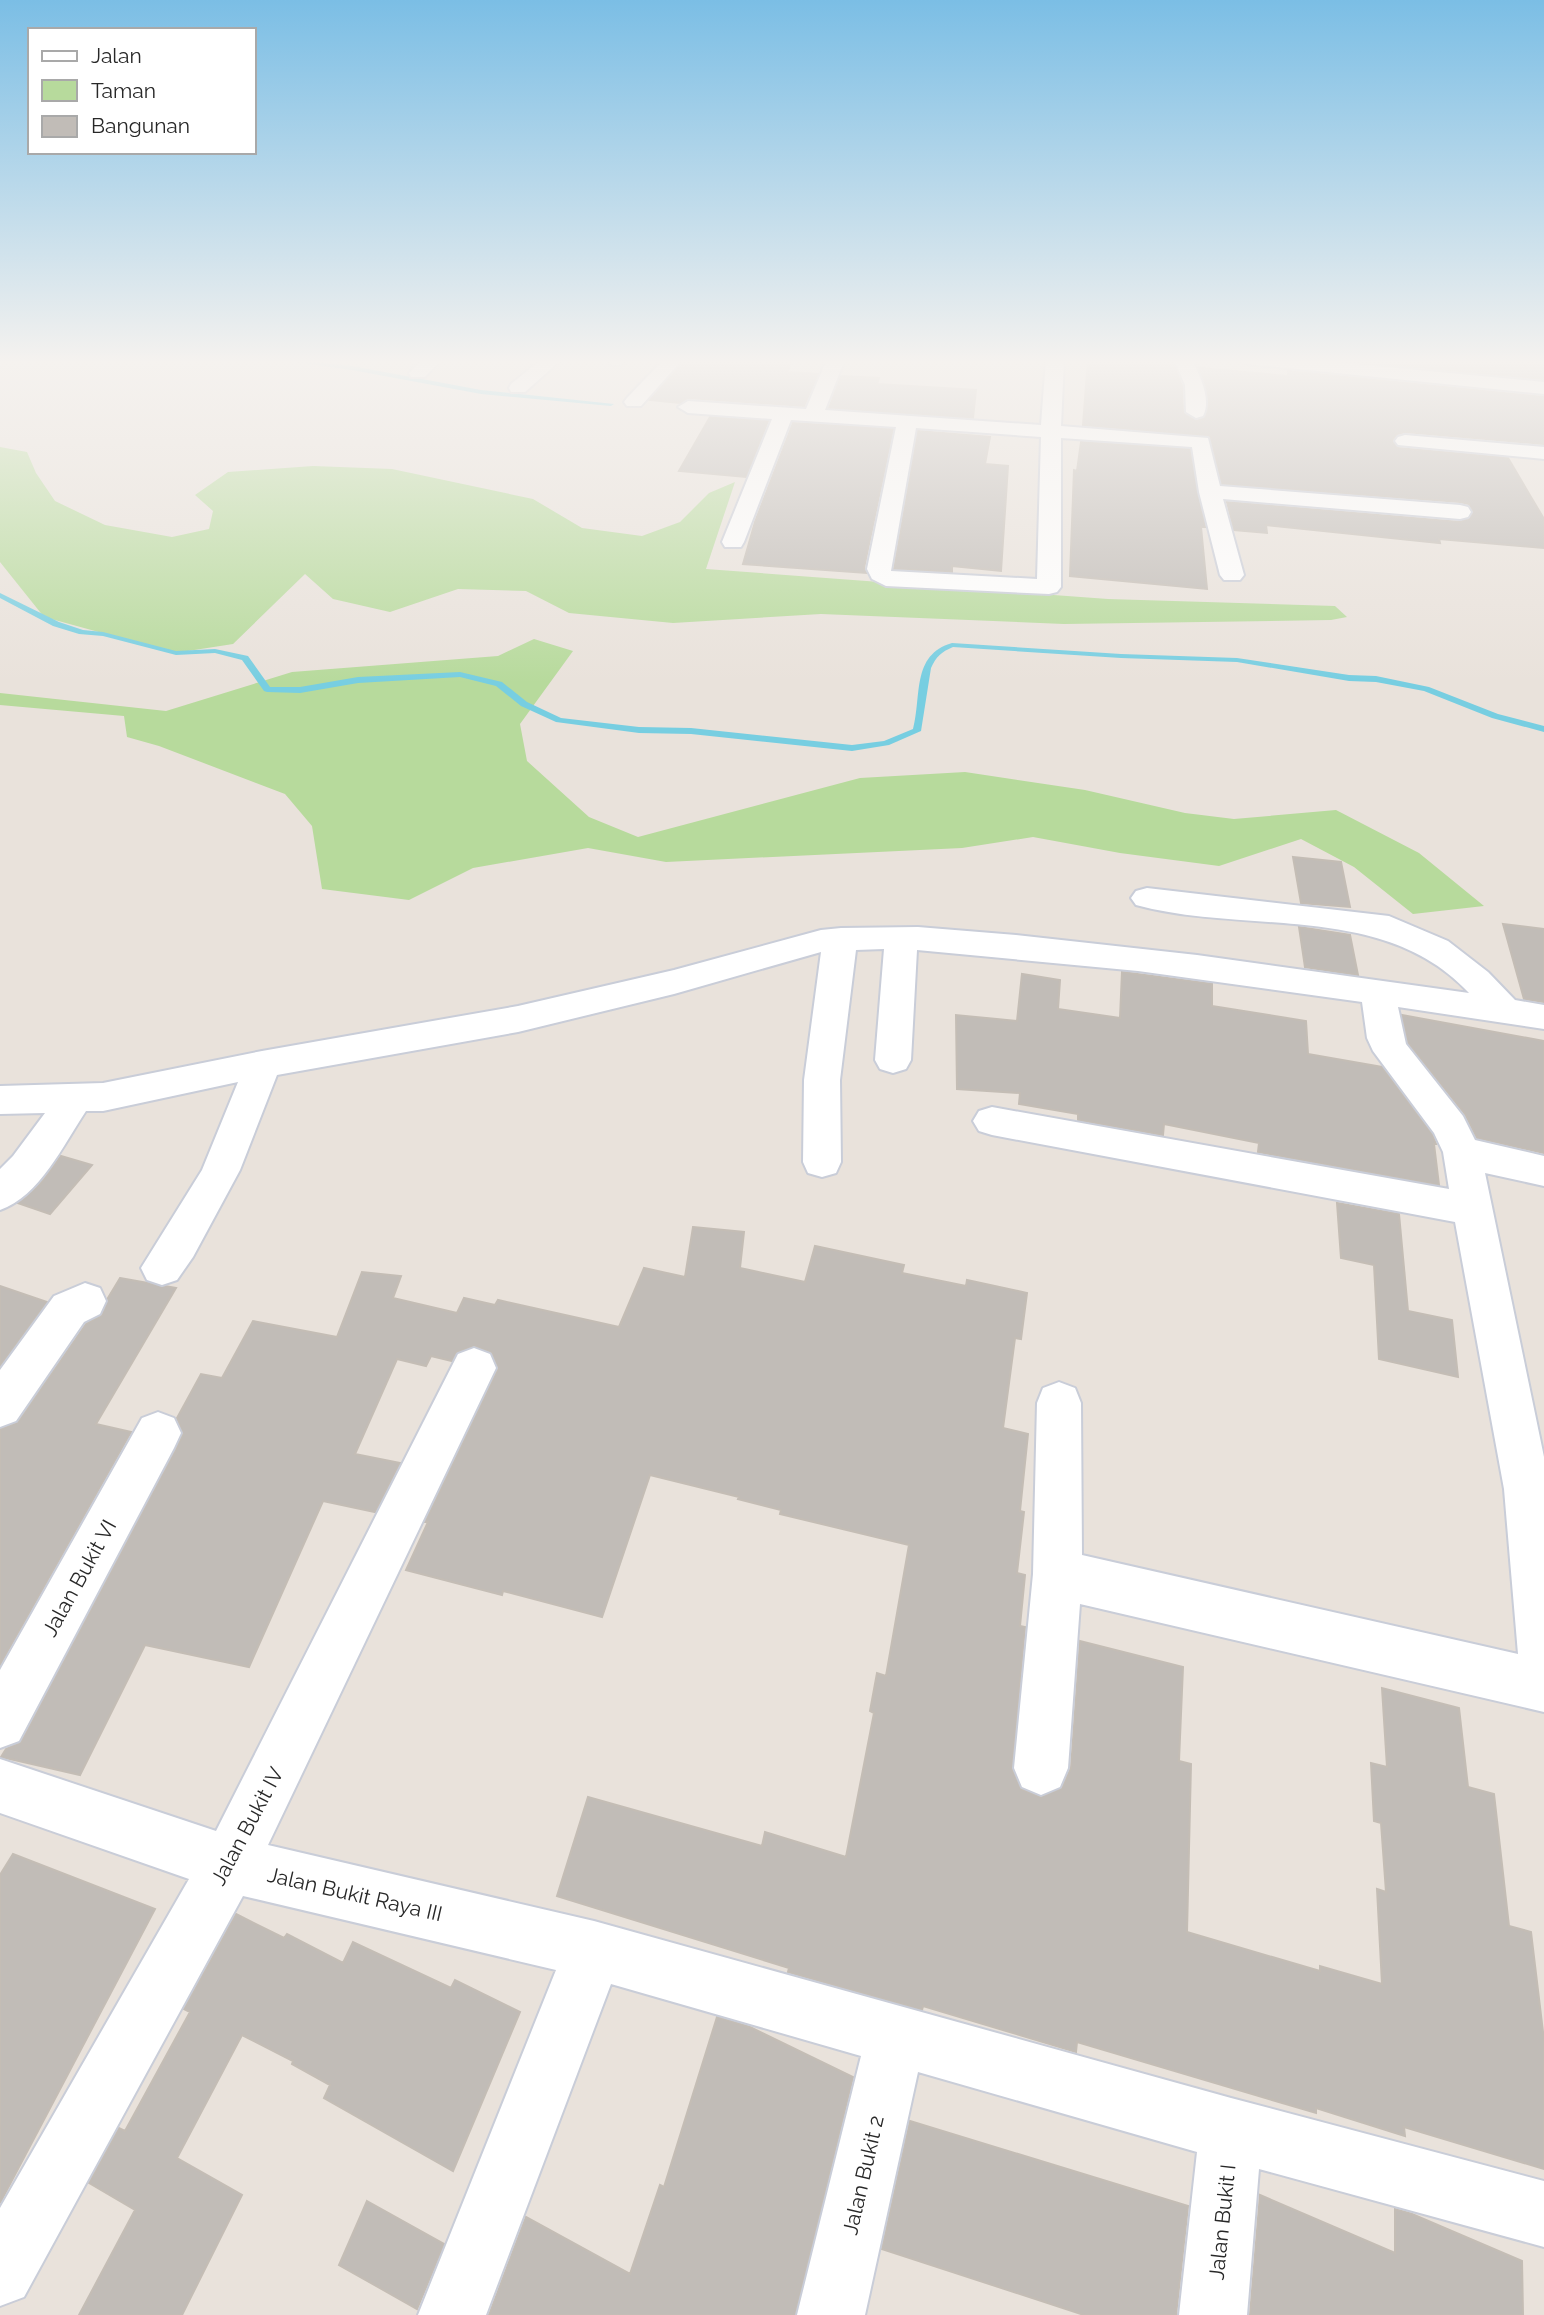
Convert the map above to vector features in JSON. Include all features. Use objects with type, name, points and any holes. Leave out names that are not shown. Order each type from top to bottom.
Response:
[{"type":"street","points":[[733,542],[762,467]]},
{"type":"street","points":[[898,467],[879,569],[886,579],[1049,587],[1051,467]]},
{"type":"street","points":[[1206,467],[1232,575]]},
{"type":"street","points":[[1210,492],[1460,512]]},
{"type":"street","points":[[1147,898],[1377,924],[1436,949],[1476,980],[1506,1011]]},
{"type":"street","points":[[0,1100],[103,1097],[262,1064],[517,1019],[841,939],[901,939],[1008,946],[1158,961],[1544,1017]]},
{"type":"street","points":[[822,1162],[822,1080],[841,939]]},
{"type":"street","points":[[894,1059],[901,939]]},
{"type":"street","points":[[1378,992],[1385,1038],[1391,1051],[1450,1126],[1462,1152],[1470,1189],[1471,1209],[1536,1492],[1544,1657]]},
{"type":"street","points":[[162,1268],[207,1199],[250,1104],[262,1064]]},
{"type":"street","points":[[0,1194],[27,1167],[75,1098]]},
{"type":"street","points":[[992,1121],[1471,1209]]},
{"type":"street","points":[[1462,1152],[1544,1171]]},
{"type":"street","points":[[0,1406],[69,1309],[85,1301]]},
{"type":"street","name":"Jalan Bukit IV","points":[[0,2273],[229,1864],[474,1368]]},
{"type":"street","points":[[1041,1768],[1058,1574],[1059,1403]]},
{"type":"street","name":"Jalan Bukit VI","points":[[0,1722],[158,1433]]},
{"type":"street","points":[[1058,1574],[1544,1686]]},
{"type":"street","name":"Jalan Bukit Raya III","points":[[0,1786],[229,1864],[594,1950],[1231,2130],[1476,2193],[1544,2214]]},
{"type":"street","points":[[452,2315],[594,1950]]},
{"type":"street","name":"Jalan Bukit 2","points":[[831,2315],[895,2036]]},
{"type":"street","name":"Jalan Bukit I","points":[[1213,2315],[1231,2130]]},
{"type":"green space","points":[[0,467],[33,467],[55,501],[105,525],[172,537],[209,529],[213,511],[195,495],[228,472],[298,467],[392,469],[533,499],[582,528],[642,536],[680,522],[709,493],[735,482],[706,569],[1108,599],[1335,606],[1347,617],[1331,620],[1064,624],[821,614],[673,623],[569,613],[526,591],[458,589],[390,612],[333,599],[305,574],[233,644],[175,653],[44,617],[0,562]]},
{"type":"green space","points":[[534,639],[573,651],[520,724],[527,761],[589,817],[638,837],[860,778],[965,772],[1085,790],[1185,813],[1234,819],[1336,810],[1419,853],[1484,906],[1413,914],[1354,867],[1301,839],[1219,866],[1120,853],[1033,837],[962,848],[666,862],[588,848],[473,868],[409,900],[322,889],[312,826],[285,794],[159,746],[127,737],[124,716],[0,705],[0,693],[166,711],[292,672],[498,656]]},
{"type":"building","points":[[681,467],[750,467],[746,477],[679,471]]},
{"type":"building","points":[[776,467],[885,467],[864,568],[866,573],[743,564],[755,522]]},
{"type":"building","points":[[912,467],[1008,467],[1001,571],[952,566],[952,572],[894,569]]},
{"type":"building","points":[[1078,467],[1193,467],[1205,527],[1201,527],[1207,589],[1070,576],[1074,470],[1077,471]]},
{"type":"building","points":[[1218,467],[1513,467],[1544,519],[1544,548],[1439,539],[1440,543],[1266,525],[1267,533],[1234,530],[1227,502],[1460,522],[1470,518],[1473,511],[1469,504],[1460,502],[1222,484]]},
{"type":"building","points":[[1293,857],[1341,862],[1350,907],[1301,903]]},
{"type":"building","points":[[1503,924],[1544,929],[1544,1002],[1524,999]]},
{"type":"building","points":[[1299,927],[1350,935],[1358,975],[1305,967]]},
{"type":"building","points":[[1122,972],[1212,984],[1212,1006],[1306,1021],[1308,1054],[1382,1067],[1432,1134],[1436,1144],[1439,1185],[1258,1152],[1259,1143],[1164,1124],[1163,1135],[1078,1120],[1078,1114],[1019,1104],[1020,1093],[957,1089],[956,1015],[1017,1021],[1022,974],[1060,980],[1058,1009],[1120,1018]]},
{"type":"building","points":[[1402,1015],[1544,1041],[1544,1153],[1477,1138],[1465,1114],[1408,1043]]},
{"type":"building","points":[[61,1156],[92,1165],[50,1214],[18,1203],[40,1184]]},
{"type":"building","points":[[1337,1203],[1399,1214],[1408,1311],[1452,1320],[1458,1377],[1379,1359],[1374,1265],[1341,1258]]},
{"type":"building","points":[[693,1227],[744,1232],[740,1268],[805,1282],[815,1246],[904,1265],[902,1273],[966,1286],[967,1280],[1027,1293],[1021,1339],[1015,1338],[1003,1428],[1028,1434],[1020,1511],[1024,1512],[1017,1573],[1025,1575],[1020,1626],[1025,1627],[1012,1769],[1021,1789],[1040,1797],[1062,1788],[1071,1768],[1080,1641],[1183,1667],[1179,1761],[1191,1764],[1187,1932],[1320,1971],[1320,1966],[1382,1984],[1377,1889],[1386,1892],[1381,1823],[1374,1821],[1371,1763],[1387,1767],[1382,1688],[1459,1708],[1468,1787],[1494,1794],[1509,1926],[1531,1932],[1544,2040],[1544,2169],[1404,2127],[1405,2136],[1316,2108],[1316,2113],[1077,2042],[1076,2052],[923,2006],[922,2010],[788,1972],[789,1968],[557,1896],[588,1797],[762,1846],[765,1832],[846,1857],[874,1713],[870,1711],[877,1673],[886,1676],[909,1545],[780,1514],[781,1510],[738,1499],[739,1497],[650,1475],[602,1617],[503,1591],[502,1595],[406,1570],[428,1522],[425,1522],[498,1369],[492,1353],[475,1346],[457,1352],[452,1361],[431,1356],[426,1366],[397,1359],[355,1454],[400,1463],[375,1512],[323,1501],[249,1667],[145,1645],[80,1775],[1,1757],[6,1749],[21,1742],[176,1449],[183,1434],[177,1418],[201,1374],[222,1378],[253,1321],[337,1337],[362,1272],[401,1276],[393,1298],[457,1313],[464,1298],[495,1305],[498,1300],[619,1327],[644,1268],[685,1277]]},
{"type":"building","points":[[120,1278],[176,1288],[96,1424],[131,1432],[0,1665],[0,1429],[18,1422],[86,1324],[102,1315]]},
{"type":"building","points":[[0,1286],[47,1302],[0,1366]]},
{"type":"building","points":[[13,1854],[155,1909],[0,2203],[0,1875]]},
{"type":"building","points":[[236,1914],[284,1938],[287,1934],[343,1963],[353,1942],[451,1988],[455,1980],[520,2012],[453,2171],[324,2098],[330,2085],[292,2064],[293,2061],[242,2035],[177,2158],[242,2195],[182,2315],[79,2315],[135,2210],[89,2183],[119,2128],[125,2131],[190,2012],[184,2009]]},
{"type":"building","points":[[717,2017],[750,2027],[853,2077],[795,2315],[489,2315],[526,2217],[630,2274],[660,2185],[664,2187]]},
{"type":"building","points":[[910,2121],[1188,2206],[1176,2315],[1084,2315],[882,2249]]},
{"type":"building","points":[[1260,2195],[1395,2253],[1395,2209],[1522,2261],[1523,2315],[1250,2315]]},
{"type":"building","points":[[367,2201],[444,2244],[417,2309],[339,2265]]},
{"type":"waterway","points":[[0,595],[56,624],[82,632],[103,634],[176,653],[215,651],[245,658],[267,689],[300,690],[358,680],[460,674],[499,684],[524,704],[559,720],[639,730],[691,731],[852,748],[886,743],[917,731],[927,668],[940,650],[952,645],[1121,656],[1237,660],[1349,678],[1376,679],[1426,689],[1495,716],[1544,729]]}]
